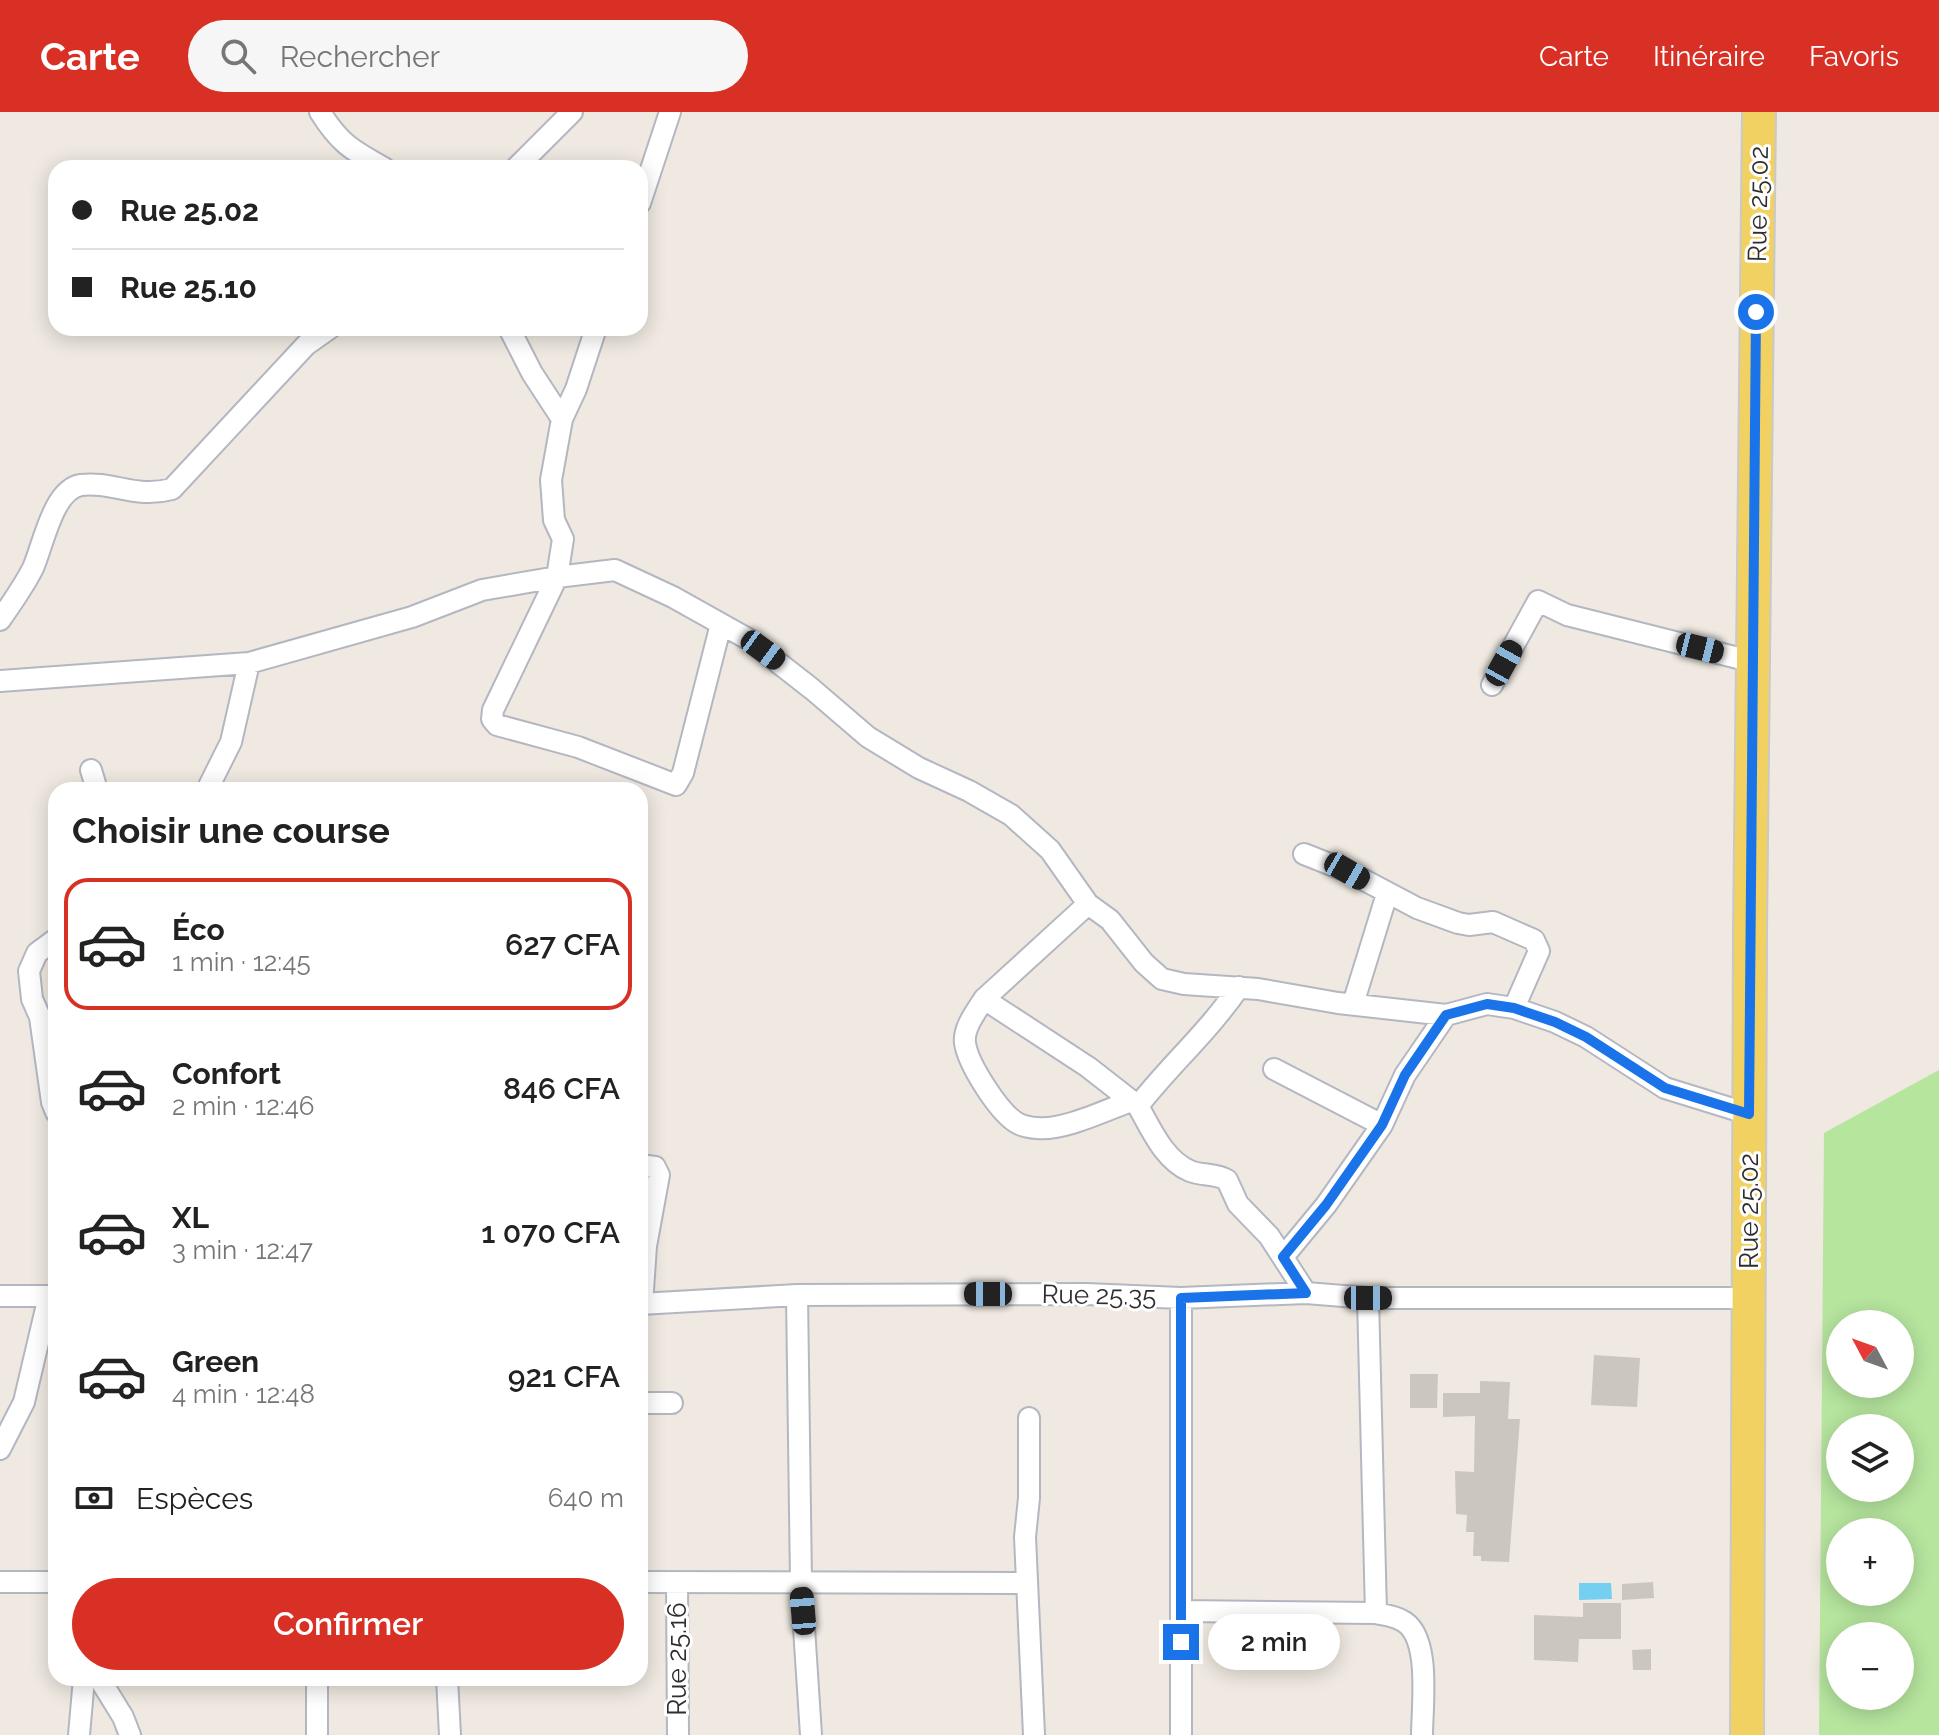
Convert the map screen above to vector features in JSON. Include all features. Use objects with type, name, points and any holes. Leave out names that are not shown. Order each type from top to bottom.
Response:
[{"type":"main road","name":"Rue 25.02","points":[[1747,1735],[1749,1114],[1759,112]]},
{"type":"street","points":[[320,112],[348,148],[370,160]]},
{"type":"street","points":[[524,160],[572,112]]},
{"type":"street","points":[[648,179],[670,112]]},
{"type":"street","points":[[0,620],[34,566],[62,497],[77,485],[156,493],[172,489],[306,345],[319,336]]},
{"type":"street","points":[[513,336],[532,373],[562,419]]},
{"type":"street","points":[[593,336],[576,389],[562,419],[551,480],[554,520],[563,539],[557,577],[493,710],[492,719],[497,725],[578,747],[673,786],[683,773],[721,624]]},
{"type":"street","points":[[0,681],[249,663],[412,617],[482,590],[615,570],[721,624],[778,661],[868,737],[919,768],[1011,815],[1050,850],[1088,904],[1110,920],[1144,963],[1162,979],[1446,1015],[1487,1004],[1514,1008],[1586,1037],[1665,1088],[1749,1114]]},
{"type":"street","points":[[1492,685],[1538,601],[1567,615],[1754,662]]},
{"type":"street","points":[[212,782],[231,742],[249,663]]},
{"type":"street","points":[[1304,854],[1347,871],[1417,908],[1458,923],[1493,922],[1534,940],[1539,951],[1514,1008]]},
{"type":"street","points":[[1353,1004],[1387,894]]},
{"type":"street","points":[[1088,904],[984,999],[968,1027],[965,1042],[970,1061],[997,1104],[1018,1124],[1038,1129],[1134,1103],[1219,1016],[1239,987]]},
{"type":"street","points":[[48,945],[37,953],[29,971],[32,999],[40,1017],[48,1074]]},
{"type":"street","points":[[984,999],[1088,1067],[1134,1103],[1151,1132],[1178,1163],[1190,1171],[1227,1180],[1238,1204],[1269,1236],[1306,1293]]},
{"type":"street","points":[[1283,1257],[1326,1205],[1382,1125],[1405,1075],[1446,1015]]},
{"type":"street","points":[[1274,1069],[1382,1125]]},
{"type":"street","points":[[648,1166],[655,1167],[659,1175],[648,1235]]},
{"type":"street","name":"Rue 25.35","points":[[648,1304],[797,1295],[1086,1294],[1181,1298],[1306,1293],[1368,1298],[1750,1298]]},
{"type":"street","points":[[797,1295],[801,1582],[811,1735]]},
{"type":"street","points":[[0,1296],[48,1296]]},
{"type":"street","points":[[1181,1298],[1181,1735]]},
{"type":"street","points":[[1368,1298],[1376,1613]]},
{"type":"street","points":[[0,1449],[24,1402],[48,1314]]},
{"type":"street","points":[[648,1403],[672,1403]]},
{"type":"street","points":[[1029,1418],[1025,1583],[1034,1735]]},
{"type":"street","points":[[0,1582],[48,1582]]},
{"type":"street","points":[[648,1582],[1025,1583]]},
{"type":"street","name":"Rue 25.16","points":[[677,1582],[678,1735]]},
{"type":"street","points":[[1181,1611],[1376,1613],[1403,1620],[1417,1635],[1423,1655],[1422,1735]]},
{"type":"street","points":[[79,1735],[83,1686]]},
{"type":"street","points":[[104,1686],[130,1735]]},
{"type":"street","points":[[317,1686],[317,1735]]},
{"type":"street","points":[[447,1686],[450,1735]]},
{"type":"green space","points":[[1939,1070],[1939,1735],[1819,1735],[1824,1133]]},
{"type":"water","points":[[1579,1583],[1611,1583],[1612,1599],[1579,1600]]},
{"type":"building","points":[[1594,1355],[1640,1358],[1637,1407],[1591,1405]]},
{"type":"building","points":[[1410,1374],[1438,1374],[1437,1408],[1410,1408]]},
{"type":"building","points":[[1480,1381],[1510,1382],[1508,1419],[1520,1419],[1509,1562],[1481,1561],[1481,1556],[1473,1556],[1474,1532],[1466,1532],[1467,1515],[1456,1514],[1455,1471],[1474,1472],[1475,1416],[1443,1417],[1443,1393],[1480,1393]]},
{"type":"building","points":[[1653,1582],[1654,1598],[1622,1600],[1622,1584]]},
{"type":"building","points":[[1583,1603],[1621,1603],[1621,1639],[1579,1639],[1578,1662],[1534,1660],[1534,1615],[1583,1617]]},
{"type":"building","points":[[1651,1649],[1651,1670],[1633,1670],[1632,1650]]},
{"type":"route","points":[[1181,1642],[1181,1298],[1306,1293],[1283,1257],[1326,1205],[1382,1125],[1405,1075],[1446,1015],[1487,1004],[1514,1008],[1586,1037],[1665,1088],[1749,1114],[1756,312]]}]
